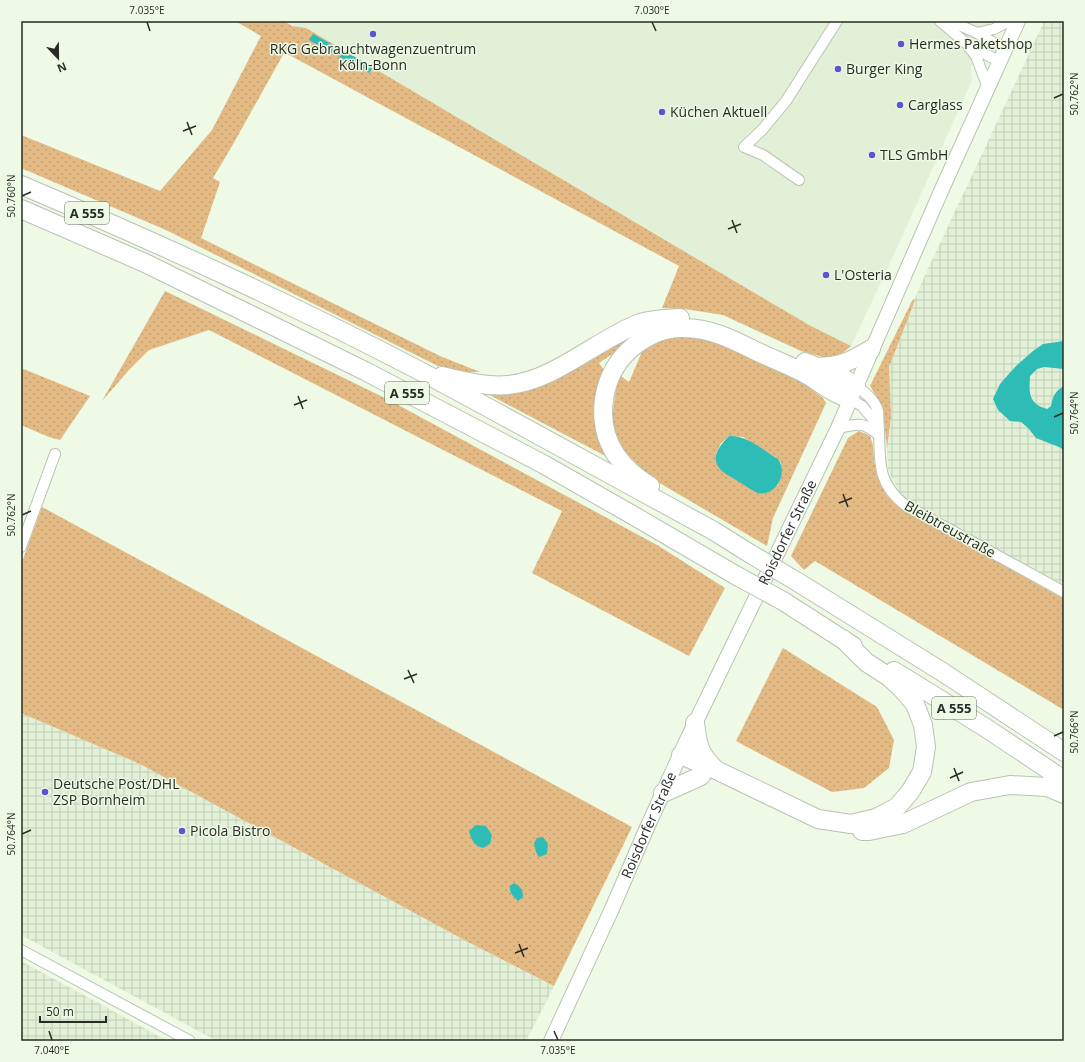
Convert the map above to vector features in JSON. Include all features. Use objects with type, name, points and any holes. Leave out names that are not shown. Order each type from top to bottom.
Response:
[{"type":"highway","name":"A 555","points":[[21,185],[193,259],[419,371],[714,531],[944,673],[1064,752]]},
{"type":"highway","name":"A 555","points":[[21,209],[145,263],[365,371],[543,464],[783,602],[986,728],[1064,780]]},
{"type":"highway","points":[[419,371],[482,385],[509,385],[539,377],[564,366],[613,336],[642,323],[662,319],[682,318],[717,322],[843,378],[853,393]]},
{"type":"highway","points":[[714,531],[684,507],[637,478],[616,455],[611,445],[605,426],[603,407],[604,396],[610,376],[622,357],[629,350],[638,342],[665,330],[695,328],[709,331],[733,340],[802,372],[836,393],[853,393]]},
{"type":"highway","points":[[816,367],[832,367],[845,364],[871,349]]},
{"type":"highway","points":[[678,759],[818,819],[851,824],[876,818],[897,807],[910,792],[922,772],[926,748],[922,725],[915,704],[902,689],[888,677],[866,662],[843,639]]},
{"type":"highway","points":[[695,724],[698,747],[704,758],[709,773],[804,822],[835,830],[869,831],[903,824],[971,792],[1010,785],[1047,787],[1064,794]]},
{"type":"highway","points":[[663,793],[709,773]]},
{"type":"main road","name":"Roisdorfer Straße","points":[[551,1041],[678,759],[838,428],[871,349],[1018,21]]},
{"type":"street","points":[[799,180],[763,155],[744,147],[762,130],[786,101],[837,21]]},
{"type":"street","points":[[940,21],[967,44],[976,56],[988,88]]},
{"type":"street","points":[[950,21],[977,33],[1003,56]]},
{"type":"street","points":[[977,33],[994,28],[1009,21]]},
{"type":"street","points":[[967,44],[1003,56]]},
{"type":"street","name":"Bleibtreustraße","points":[[853,393],[865,392],[872,400],[878,411],[880,468],[887,485],[896,498],[905,505],[1064,592]]},
{"type":"street","points":[[853,393],[879,430]]},
{"type":"street","points":[[838,428],[859,424],[879,430]]},
{"type":"street","points":[[21,547],[55,454]]},
{"type":"street","points":[[21,950],[190,1041]]},
{"type":"shaded area","points":[[235,21],[284,21],[292,26],[306,28],[809,325],[851,346],[834,360],[801,351],[723,315],[685,309],[662,308],[679,266],[284,53],[213,178],[220,182],[201,238],[440,356],[480,372],[463,372],[438,366],[166,230],[21,168],[21,135],[160,191],[212,130],[261,36]]},
{"type":"shaded area","points":[[284,21],[991,21],[971,67],[972,80],[896,250],[851,346],[809,325],[306,28],[292,26]]},
{"type":"shaded area","points":[[1044,21],[1064,21],[1064,599],[903,509],[887,496],[898,489],[888,471],[887,449],[891,416],[889,367],[919,288]]},
{"type":"shaded area","points":[[165,291],[387,399],[657,545],[725,588],[689,656],[532,573],[562,511],[209,330],[149,350],[128,371],[102,401]]},
{"type":"shaded area","points":[[913,299],[915,300],[889,367],[891,416],[887,449],[884,419],[879,401],[870,386]]},
{"type":"shaded area","points":[[632,333],[636,338],[599,363],[606,373],[615,461],[480,390]]},
{"type":"shaded area","points":[[677,335],[710,340],[799,380],[823,398],[826,403],[773,518],[767,546],[651,478],[623,450],[611,426],[618,374],[629,382],[644,347]],"holes":[[[729,436],[743,437],[778,459],[781,463],[778,485],[767,492],[716,453],[721,443]]]},
{"type":"shaded area","points":[[21,368],[90,396],[60,440],[21,425]]},
{"type":"shaded area","points":[[859,431],[870,436],[873,445],[877,476],[887,496],[903,509],[1064,599],[1064,710],[815,561],[804,570],[791,556],[848,438]]},
{"type":"shaded area","points":[[42,507],[632,827],[554,986],[468,942],[140,764],[21,713],[21,565]]},
{"type":"shaded area","points":[[783,648],[877,707],[894,740],[889,768],[864,788],[832,792],[736,741]]},
{"type":"shaded area","points":[[21,713],[140,764],[468,942],[554,986],[526,1041],[217,1041],[21,935]]},
{"type":"shaded area","points":[[21,961],[168,1041],[21,1041]]},
{"type":"water","points":[[313,34],[373,67],[369,73],[309,40]]},
{"type":"water","points":[[1064,341],[1064,369],[1044,367],[1037,369],[1030,376],[1030,392],[1033,401],[1036,404],[1047,409],[1051,406],[1056,392],[1064,386],[1064,450],[1036,438],[1021,422],[1010,421],[998,410],[993,399],[1000,384],[1015,367],[1033,351],[1043,344]]},
{"type":"water","points":[[729,436],[736,436],[748,440],[778,459],[782,470],[781,477],[779,482],[771,491],[758,493],[721,470],[716,461],[716,456],[722,443]]},
{"type":"water","points":[[476,825],[486,826],[492,835],[490,844],[483,848],[475,844],[469,831]]},
{"type":"water","points":[[543,837],[548,844],[547,854],[539,857],[534,843],[537,838]]},
{"type":"water","points":[[514,883],[522,890],[523,897],[518,901],[510,891],[510,886]]},
{"type":"place","name":"RKG Gebrauchtwagenzuentrum Köln-Bonn","points":[[373,34]]},
{"type":"place","name":"Hermes Paketshop","points":[[901,44]]},
{"type":"place","name":"Burger King","points":[[838,69]]},
{"type":"place","name":"Carglass","points":[[900,105]]},
{"type":"place","name":"Küchen Aktuell","points":[[662,112]]},
{"type":"place","name":"TLS GmbH","points":[[872,155]]},
{"type":"place","name":"L'Osteria","points":[[826,275]]},
{"type":"place","name":"Deutsche Post/DHL ZSP Bornheim","points":[[45,792]]},
{"type":"place","name":"Picola Bistro","points":[[182,831]]}]
